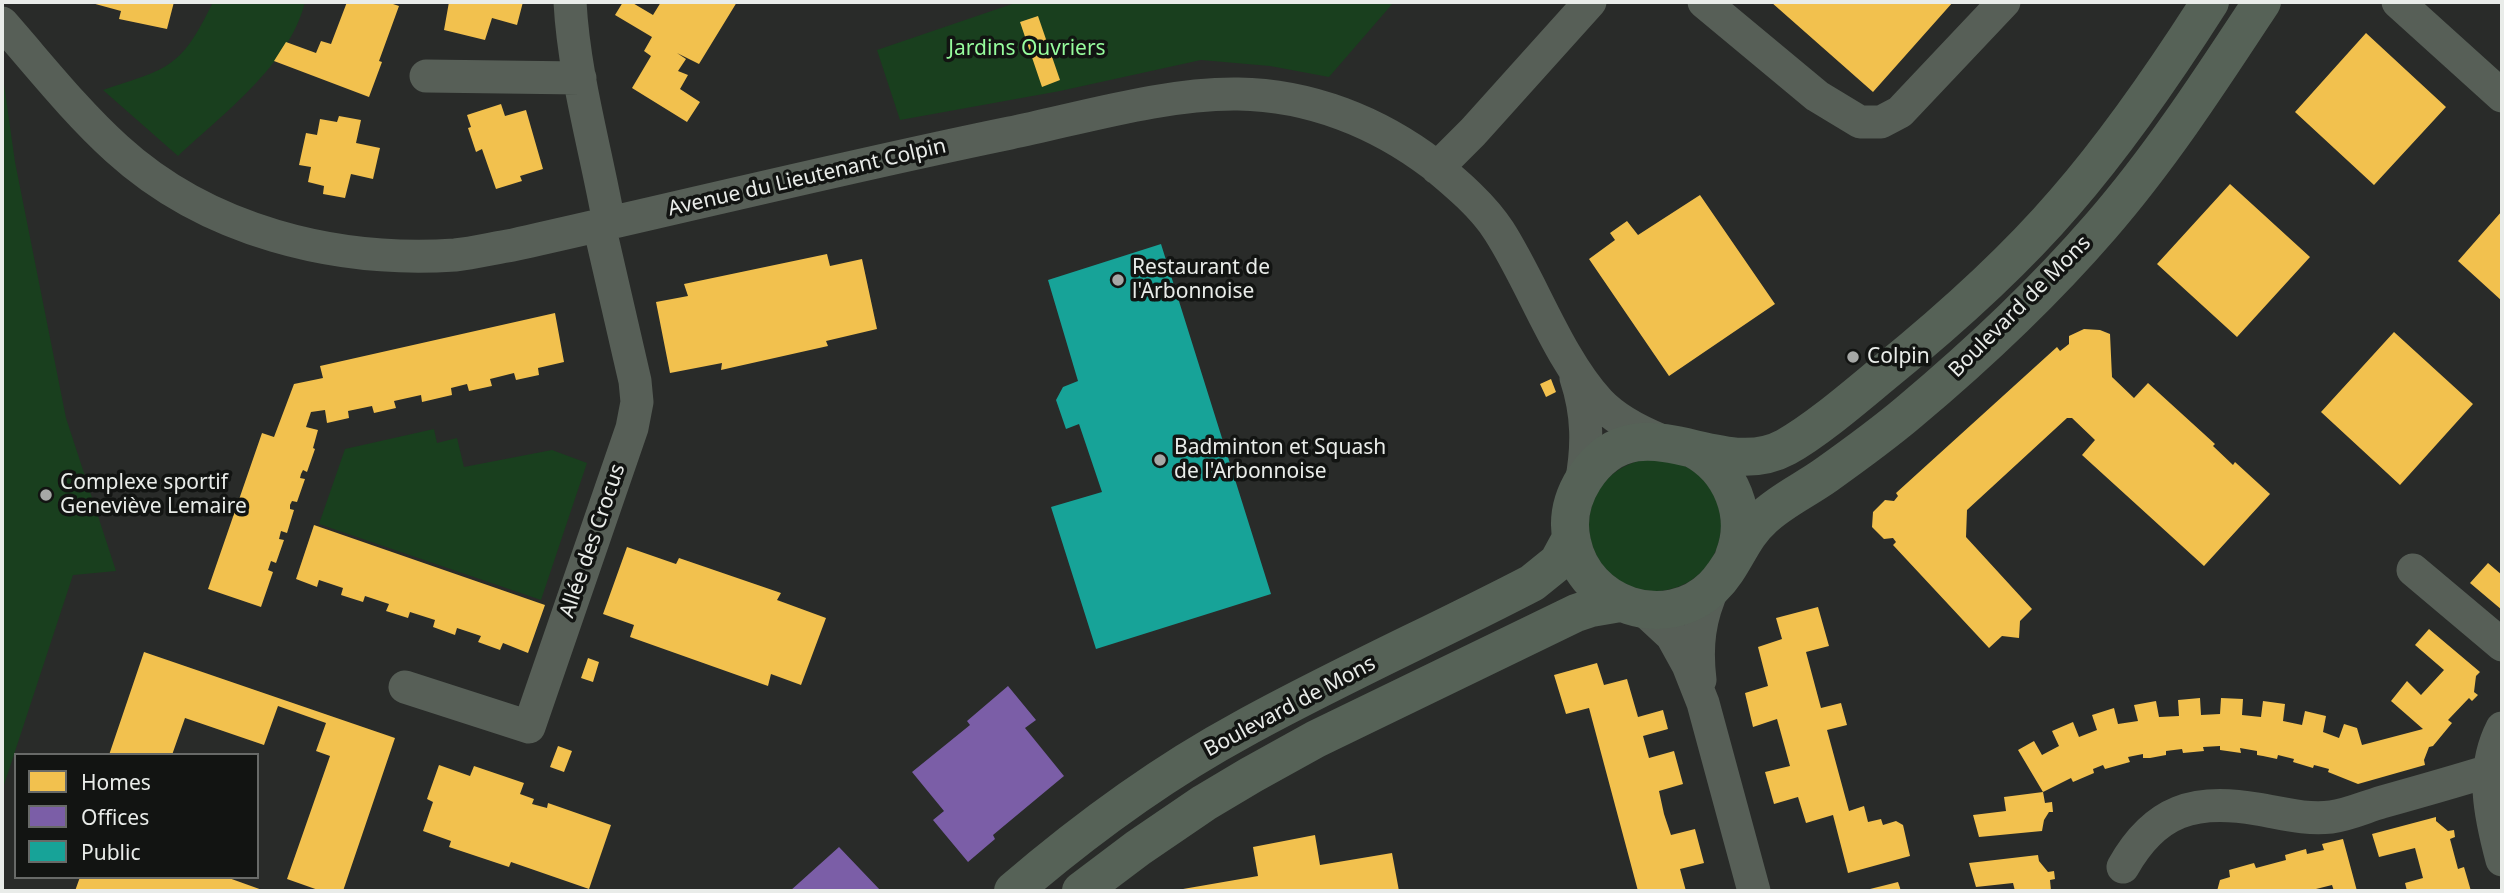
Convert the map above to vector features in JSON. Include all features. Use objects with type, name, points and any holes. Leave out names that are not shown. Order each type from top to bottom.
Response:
[{"type":"main road","name":"Boulevard de Mons","points":[[1632,607],[1600,590],[1583,572],[1571,538],[1572,505],[1588,473],[1608,454],[1633,443],[1674,444],[1721,456],[1766,456],[1787,446],[1872,383],[1937,330],[2004,266],[2066,201],[2148,94],[2210,2]]},
{"type":"main road","name":"Boulevard de Mons","points":[[1081,891],[1204,803],[1315,739],[1576,613],[1591,607],[1670,609],[1693,601],[1722,575],[1759,522],[1782,502],[1823,478],[1906,415],[2065,267],[2105,223],[2146,169],[2262,2]]},
{"type":"main road","points":[[1674,444],[1700,453],[1721,472],[1734,496],[1740,524],[1736,551],[1722,575]]},
{"type":"main road","name":"Boulevard de Mons","points":[[1013,891],[1090,827],[1156,782],[1241,730],[1532,583],[1558,562],[1571,538]]},
{"type":"street","points":[[570,2],[571,25],[604,224]]},
{"type":"street","points":[[1437,168],[1590,2]]},
{"type":"street","points":[[1704,2],[1817,96],[1860,122],[1881,122],[1900,112],[2004,2]]},
{"type":"street","points":[[2398,2],[2502,96]]},
{"type":"street","name":"Avenue du Lieutenant Colpin","points":[[2,23],[117,149],[149,175],[189,200],[278,237],[324,248],[380,255],[458,254],[1162,101],[1215,95],[1266,96],[1297,100],[1380,130],[1406,144],[1437,168],[1477,205],[1497,228],[1571,362],[1600,402],[1616,418],[1674,444]]},
{"type":"street","points":[[426,76],[580,78]]},
{"type":"street","name":"Allée des Crocus","points":[[405,687],[528,727],[632,428],[637,402],[604,224]]},
{"type":"street","name":"Avenue du Lieutenant Colpin","points":[[1571,362],[1583,399],[1587,429],[1581,484]]},
{"type":"street","points":[[2413,570],[2502,645]]},
{"type":"street","points":[[1703,703],[1698,666],[1699,624],[1704,608],[1722,575]]},
{"type":"street","points":[[1632,607],[1663,626],[1681,650],[1703,703],[1754,891]]},
{"type":"street","points":[[2502,728],[2495,743],[2489,771],[2488,800],[2502,860]]},
{"type":"street","points":[[2123,867],[2134,848],[2154,827],[2168,816],[2187,809],[2234,805],[2297,816],[2334,816],[2489,771]]},
{"type":"green space","points":[[213,2],[305,2],[297,25],[270,67],[234,105],[178,156],[103,90],[159,70],[171,62],[192,40]]},
{"type":"green space","name":"Jardins Ouvriers","points":[[1018,2],[1394,2],[1329,77],[1270,66],[1201,60],[1060,91],[900,120],[877,50]]},
{"type":"green space","name":"Complexe sportif Geneviève Lemaire","points":[[2,70],[15,162],[66,418],[116,571],[73,575],[2,791]]},
{"type":"green space","points":[[434,429],[437,443],[457,438],[464,467],[552,450],[587,463],[541,600],[319,524],[345,449]]},
{"type":"green space","points":[[1655,459],[1680,464],[1692,470],[1710,488],[1716,500],[1721,525],[1716,550],[1710,562],[1692,580],[1680,586],[1655,591],[1630,586],[1618,580],[1600,562],[1594,550],[1589,525],[1594,500],[1600,488],[1618,470],[1630,464]]},
{"type":"building: Homes","points":[[88,2],[174,2],[167,29],[119,19],[121,11]]},
{"type":"building: Homes","points":[[347,2],[387,2],[399,6],[369,97],[274,61],[286,42],[316,53],[321,41],[331,44]]},
{"type":"building: Homes","points":[[449,2],[523,2],[517,25],[492,18],[485,40],[444,30]]},
{"type":"building: Homes","points":[[623,2],[631,2],[653,15],[661,2],[737,2],[699,64],[677,53],[686,59],[678,71],[688,75],[680,89],[700,102],[687,122],[632,88],[651,56],[644,51],[652,37],[615,15]]},
{"type":"building: Homes","points":[[1771,2],[1953,2],[1873,92]]},
{"type":"building: Homes","points":[[1038,16],[1060,80],[1042,87],[1020,22]]},
{"type":"building: Homes","points":[[2366,33],[2446,107],[2374,185],[2295,112]]},
{"type":"building: Homes","points":[[501,104],[505,116],[526,110],[543,169],[520,176],[522,181],[496,189],[482,149],[476,152],[468,128],[471,127],[467,115]]},
{"type":"building: Homes","points":[[339,116],[361,120],[356,143],[380,148],[373,179],[351,174],[345,198],[323,194],[324,186],[308,182],[311,167],[299,165],[306,133],[317,135],[320,119],[337,122]]},
{"type":"building: Homes","points":[[2230,184],[2310,257],[2237,337],[2157,264]]},
{"type":"building: Homes","points":[[1700,195],[1775,304],[1669,376],[1589,259],[1615,240],[1610,233],[1627,221],[1638,235]]},
{"type":"building: Homes","points":[[2502,211],[2502,301],[2458,261]]},
{"type":"building: Homes","points":[[827,254],[830,266],[862,259],[877,329],[826,341],[828,346],[721,370],[722,363],[670,373],[656,302],[688,296],[684,284]]},
{"type":"building: Homes","points":[[555,313],[564,362],[538,368],[539,375],[516,380],[514,373],[490,379],[492,386],[469,391],[467,384],[451,388],[452,395],[422,402],[421,395],[394,401],[396,408],[374,413],[372,406],[348,411],[349,418],[327,423],[325,410],[311,412],[306,427],[318,430],[313,448],[315,449],[307,472],[303,470],[301,474],[300,478],[305,479],[297,502],[292,501],[290,505],[290,509],[294,510],[287,533],[281,531],[279,539],[284,540],[276,563],[271,561],[268,570],[273,572],[261,607],[208,589],[262,433],[274,437],[294,384],[323,378],[320,366]]},
{"type":"building: Homes","points":[[2084,329],[2110,334],[2112,377],[2134,398],[2148,383],[2215,444],[2213,446],[2233,465],[2235,462],[2270,494],[2204,566],[2082,455],[2095,440],[2072,418],[2067,418],[1967,510],[1966,537],[2032,609],[2020,621],[2019,638],[2002,636],[1989,648],[1893,545],[1896,542],[1893,538],[1884,539],[1872,527],[1873,512],[1885,500],[1894,501],[1898,496],[1896,493],[2057,347],[2060,351],[2069,344],[2069,336]]},
{"type":"building: Homes","points":[[2394,332],[2473,404],[2400,485],[2321,412]]},
{"type":"building: Homes","points":[[1551,379],[1556,392],[1546,397],[1540,384]]},
{"type":"building: Homes","points":[[314,525],[545,605],[528,653],[503,643],[500,650],[478,642],[481,636],[457,628],[455,635],[433,627],[435,620],[410,612],[408,618],[386,611],[389,604],[365,596],[363,602],[341,595],[343,588],[319,580],[317,587],[296,579]]},
{"type":"building: Homes","points":[[627,547],[676,564],[679,558],[781,593],[777,600],[826,618],[801,685],[771,674],[768,686],[630,637],[634,625],[603,614]]},
{"type":"building: Homes","points":[[2488,563],[2502,575],[2502,610],[2470,583]]},
{"type":"building: Homes","points":[[1818,607],[1829,646],[1806,652],[1821,708],[1841,703],[1847,725],[1827,730],[1849,811],[1864,806],[1868,822],[1881,819],[1883,825],[1896,821],[1903,825],[1910,856],[1848,873],[1833,815],[1806,823],[1798,797],[1774,804],[1765,772],[1790,766],[1777,719],[1753,727],[1745,693],[1768,686],[1758,647],[1782,639],[1776,618]]},
{"type":"building: Homes","points":[[2429,629],[2480,672],[2476,676],[2474,692],[2478,695],[2472,701],[2469,698],[2448,720],[2452,723],[2433,746],[2429,747],[2425,765],[2358,784],[2328,772],[2329,769],[2314,765],[2313,768],[2278,755],[2277,759],[2240,748],[2241,753],[2220,750],[2220,746],[2203,747],[2204,751],[2183,753],[2182,749],[2166,751],[2166,755],[2150,758],[2143,758],[2143,754],[2128,757],[2130,762],[2105,769],[2103,765],[2093,769],[2094,773],[2073,782],[2071,778],[2043,792],[2018,750],[2034,741],[2042,755],[2059,746],[2052,731],[2073,722],[2079,737],[2097,730],[2092,715],[2114,708],[2118,724],[2138,721],[2134,705],[2156,701],[2159,717],[2179,716],[2178,700],[2200,698],[2201,715],[2220,714],[2221,698],[2243,699],[2242,715],[2261,717],[2263,701],[2285,704],[2283,721],[2302,725],[2305,711],[2326,716],[2323,732],[2339,738],[2344,724],[2357,728],[2362,745],[2423,729],[2391,701],[2407,681],[2421,695],[2444,670],[2415,645]]},
{"type":"building: Homes","points":[[144,652],[395,738],[343,891],[321,891],[287,879],[330,756],[316,751],[326,723],[278,706],[264,745],[185,718],[173,753],[110,753]]},
{"type":"building: Homes","points":[[588,658],[599,662],[593,682],[581,678]]},
{"type":"building: Homes","points":[[1597,663],[1604,685],[1627,679],[1638,717],[1663,710],[1668,729],[1643,736],[1649,758],[1674,751],[1683,784],[1659,791],[1664,814],[1671,835],[1695,829],[1704,863],[1680,869],[1686,891],[1638,891],[1589,708],[1566,714],[1554,675]]},
{"type":"building: Homes","points":[[558,746],[572,751],[564,772],[550,767]]},
{"type":"building: Homes","points":[[439,765],[470,776],[474,766],[524,783],[520,794],[534,799],[532,804],[547,808],[548,803],[611,825],[589,889],[511,862],[509,867],[449,847],[451,841],[423,831],[433,802],[427,799]]},
{"type":"building: Homes","points":[[2043,792],[2045,803],[2052,802],[2053,812],[2049,812],[2044,820],[2042,831],[1979,837],[1973,815],[2006,811],[2004,797]]},
{"type":"building: Homes","points":[[2436,817],[2436,821],[2448,831],[2454,830],[2455,837],[2450,839],[2458,869],[2464,867],[2471,891],[2407,891],[2405,883],[2423,878],[2415,848],[2379,857],[2372,834]]},
{"type":"building: Homes","points":[[1315,835],[1320,865],[1392,853],[1399,891],[1183,889],[1258,876],[1253,847]]},
{"type":"building: Homes","points":[[2343,839],[2357,891],[2334,891],[2332,885],[2316,889],[2317,891],[2217,891],[2220,880],[2230,877],[2229,870],[2254,863],[2256,868],[2286,860],[2285,855],[2306,849],[2307,854],[2324,850],[2322,844]]},
{"type":"building: Homes","points":[[2038,855],[2039,861],[2048,872],[2054,871],[2055,879],[2050,880],[2051,891],[2015,891],[2013,883],[1976,887],[1969,863]]},
{"type":"building: Homes","points":[[79,879],[232,879],[265,891],[75,891]]},
{"type":"building: Homes","points":[[1898,882],[1901,891],[1866,891],[1866,890]]},
{"type":"building: Offices","points":[[1008,686],[1036,720],[1025,728],[1064,776],[993,835],[995,839],[968,862],[933,820],[944,811],[912,772],[970,725],[967,721]]},
{"type":"building: Offices","points":[[839,847],[881,891],[790,891]]},
{"type":"building: Public","name":"Badminton et Squash de l'Arbonnoise","points":[[1161,244],[1271,594],[1096,649],[1051,507],[1102,492],[1079,424],[1066,429],[1056,400],[1063,387],[1078,381],[1048,280]]},
{"type":"place","name":"Restaurant de l'Arbonnoise","points":[[1118,280]]},
{"type":"place","name":"Colpin","points":[[1853,357]]},
{"type":"place","name":"Badminton et Squash de l'Arbonnoise","points":[[1160,460]]},
{"type":"place","name":"Complexe sportif Geneviève Lemaire","points":[[46,495]]}]
